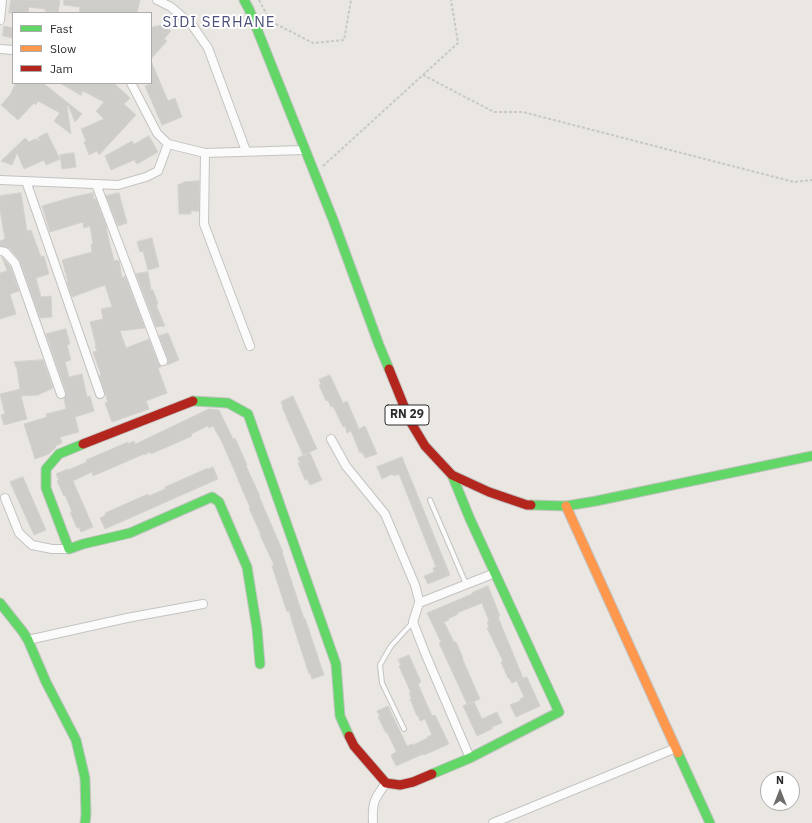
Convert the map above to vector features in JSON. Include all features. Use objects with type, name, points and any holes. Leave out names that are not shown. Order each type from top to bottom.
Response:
[{"type":"main road","name":"RN 29","points":[[244,0],[249,9],[334,222],[379,345],[410,421],[425,446],[452,475],[490,492],[527,505],[566,506],[812,456]]},
{"type":"main road","points":[[260,664],[257,629],[246,567],[219,502],[212,497],[130,533],[83,544],[69,549],[46,488],[46,469],[58,454],[192,401],[228,403],[248,414],[336,664],[340,716],[354,746],[386,783],[400,785],[413,782],[470,758],[559,712],[470,519],[452,475]]},
{"type":"main road","points":[[566,506],[710,823]]},
{"type":"main road","points":[[0,603],[28,640],[46,682],[76,740],[85,778],[85,823]]},
{"type":"street","points":[[0,20],[2,0]]},
{"type":"street","points":[[157,0],[171,7],[192,25],[208,48],[246,151]]},
{"type":"street","points":[[0,49],[12,50]]},
{"type":"street","points":[[132,84],[157,133],[168,144],[206,153],[305,150]]},
{"type":"street","points":[[0,180],[118,185],[146,177],[158,171],[168,144]]},
{"type":"street","points":[[206,153],[204,224],[250,346]]},
{"type":"street","points":[[26,181],[100,394]]},
{"type":"street","points":[[96,184],[163,362]]},
{"type":"street","points":[[0,251],[5,252],[15,263],[61,394]]},
{"type":"street","points":[[330,439],[346,466],[385,514],[419,600],[413,622],[470,758]]},
{"type":"street","points":[[6,498],[19,533],[32,545],[52,549],[69,549]]},
{"type":"street","points":[[419,603],[495,573]]},
{"type":"street","points":[[28,640],[127,618],[203,604]]},
{"type":"street","points":[[492,823],[676,748]]},
{"type":"street","points":[[373,823],[372,808],[377,795],[386,783]]},
{"type":"lane","points":[[430,500],[466,584]]},
{"type":"lane","points":[[404,730],[382,683],[380,665],[391,646],[413,622]]},
{"type":"path","points":[[259,0],[270,21],[313,43],[344,40],[351,0]]},
{"type":"path","points":[[315,174],[458,43],[451,0]]},
{"type":"path","points":[[423,75],[494,112],[522,112],[794,182],[812,180]]},
{"type":"building","points":[[11,0],[60,0],[58,12],[45,11],[45,9],[29,7],[28,12],[9,13]]},
{"type":"building","points":[[64,0],[140,0],[137,12],[79,12],[80,7],[64,5]]},
{"type":"building","points":[[164,25],[171,31],[164,39],[167,41],[152,58],[152,28]]},
{"type":"building","points":[[4,26],[12,28],[12,38],[3,36]]},
{"type":"building","points":[[152,63],[168,101],[175,98],[182,117],[162,125],[145,86],[152,84]]},
{"type":"building","points":[[16,84],[44,84],[82,114],[75,122],[68,105],[67,106],[71,134],[54,121],[60,113],[38,101],[36,105],[34,103],[18,120],[1,105],[10,95]]},
{"type":"building","points":[[62,84],[115,84],[130,98],[124,104],[136,115],[99,155],[97,151],[89,155],[84,142],[86,141],[81,129],[104,119],[96,111],[104,102],[83,91],[81,95]]},
{"type":"building","points":[[47,133],[60,159],[46,165],[44,160],[24,169],[17,153],[12,165],[1,161],[25,138],[29,142],[35,139],[41,141],[38,138]]},
{"type":"building","points":[[149,136],[158,152],[137,164],[134,160],[111,170],[105,156],[132,141],[134,144]]},
{"type":"building","points":[[74,153],[76,167],[62,169],[60,155]]},
{"type":"building","points":[[199,181],[199,211],[191,211],[191,214],[179,214],[178,185],[184,182]]},
{"type":"building","points":[[21,193],[27,231],[31,230],[41,257],[44,256],[49,274],[36,278],[41,297],[51,296],[52,317],[40,318],[20,261],[9,248],[0,246],[0,241],[5,239],[0,210],[0,196]]},
{"type":"building","points":[[93,193],[94,199],[96,199],[107,228],[114,261],[119,260],[122,278],[125,276],[145,328],[120,331],[126,348],[149,339],[158,363],[163,366],[158,368],[167,393],[146,401],[149,409],[112,422],[105,403],[108,402],[93,352],[97,351],[90,322],[103,319],[101,309],[112,307],[105,285],[72,297],[62,260],[92,252],[91,244],[93,244],[90,226],[84,228],[83,222],[50,232],[42,206]]},
{"type":"building","points":[[119,193],[127,223],[118,226],[106,196]]},
{"type":"building","points":[[152,238],[159,267],[148,270],[143,251],[140,252],[137,242]]},
{"type":"building","points":[[2,257],[10,266],[19,291],[10,294],[16,314],[0,319],[0,273],[7,271]]},
{"type":"building","points":[[148,272],[151,290],[153,290],[158,304],[156,305],[165,326],[156,327],[136,274]]},
{"type":"building","points":[[66,329],[70,344],[67,345],[71,360],[65,362],[69,377],[82,374],[87,397],[90,396],[94,411],[75,417],[79,432],[60,437],[62,443],[55,446],[56,447],[49,454],[35,459],[24,424],[47,417],[46,414],[66,409],[64,399],[66,392],[46,334]]},
{"type":"building","points":[[168,333],[179,360],[167,365],[168,359],[159,336]]},
{"type":"building","points":[[43,360],[53,388],[38,395],[21,396],[27,419],[4,425],[1,415],[5,414],[0,394],[20,389],[17,369],[14,362]]},
{"type":"building","points":[[330,375],[343,403],[347,401],[359,429],[365,426],[377,454],[365,458],[362,452],[360,453],[351,431],[347,433],[345,426],[343,427],[333,406],[331,407],[328,400],[326,401],[319,385],[321,384],[319,380]]},
{"type":"building","points":[[293,396],[317,449],[303,455],[281,402]]},
{"type":"building","points":[[209,409],[219,410],[233,439],[235,438],[247,465],[246,466],[283,552],[304,619],[305,618],[324,675],[312,679],[310,673],[309,674],[289,611],[287,612],[272,566],[274,565],[260,535],[249,508],[250,507],[222,442],[213,426],[209,428],[208,426],[191,434],[192,436],[151,454],[150,452],[144,454],[93,476],[92,472],[73,481],[93,527],[81,532],[79,527],[77,528],[70,512],[72,512],[57,481],[59,480],[56,474],[87,462],[86,460],[128,442],[128,444],[134,441],[135,444]]},
{"type":"building","points":[[310,453],[322,480],[310,485],[307,479],[305,480],[298,463],[300,463],[298,458]]},
{"type":"building","points":[[402,457],[450,575],[428,584],[424,576],[434,572],[433,568],[436,567],[399,474],[394,476],[392,474],[382,479],[377,467]]},
{"type":"building","points":[[213,467],[218,479],[105,529],[100,518],[106,515],[105,513],[148,494],[149,496],[165,489],[165,487]]},
{"type":"building","points":[[23,477],[46,530],[34,535],[10,482]]},
{"type":"building","points":[[488,586],[500,616],[498,617],[523,678],[512,683],[508,678],[501,662],[503,661],[487,628],[489,627],[487,622],[489,621],[482,603],[457,613],[458,614],[444,622],[454,642],[456,642],[480,699],[467,704],[427,613]]},
{"type":"building","points":[[409,655],[421,682],[418,684],[432,716],[435,715],[449,744],[396,766],[391,755],[396,751],[378,717],[380,716],[377,711],[388,706],[407,746],[413,745],[432,735],[425,719],[420,721],[418,715],[417,716],[410,699],[412,699],[409,693],[411,693],[399,666],[401,665],[398,660]]},
{"type":"building","points":[[527,677],[540,706],[516,717],[510,705],[520,701],[520,699],[524,697],[517,681]]},
{"type":"building","points":[[474,702],[482,719],[497,712],[502,723],[477,736],[463,706]]},
{"type":"traffic: fast","points":[[244,0],[249,9],[334,222],[389,369]]},
{"type":"traffic: fast","points":[[193,401],[228,403],[248,414],[336,664],[340,716],[349,736]]},
{"type":"traffic: fast","points":[[83,444],[59,454],[46,469],[46,488],[69,549],[83,544],[130,533],[212,497],[219,502],[247,567],[257,629],[260,664]]},
{"type":"traffic: fast","points":[[531,505],[566,506],[596,501],[812,456]]},
{"type":"traffic: fast","points":[[432,774],[470,758],[559,712],[470,519],[452,475]]},
{"type":"traffic: fast","points":[[0,603],[28,640],[46,682],[76,740],[85,778],[85,823]]},
{"type":"traffic: fast","points":[[678,753],[710,823]]},
{"type":"traffic: slow","points":[[566,506],[678,753]]},
{"type":"traffic: jam","points":[[389,369],[410,421],[425,446],[452,475],[489,492],[531,505]]},
{"type":"traffic: jam","points":[[83,444],[193,401]]},
{"type":"traffic: jam","points":[[349,736],[354,746],[386,783],[400,785],[413,782],[432,774]]},
{"type":"district","name":"SIDI SERHANE","points":[[219,23]]}]
